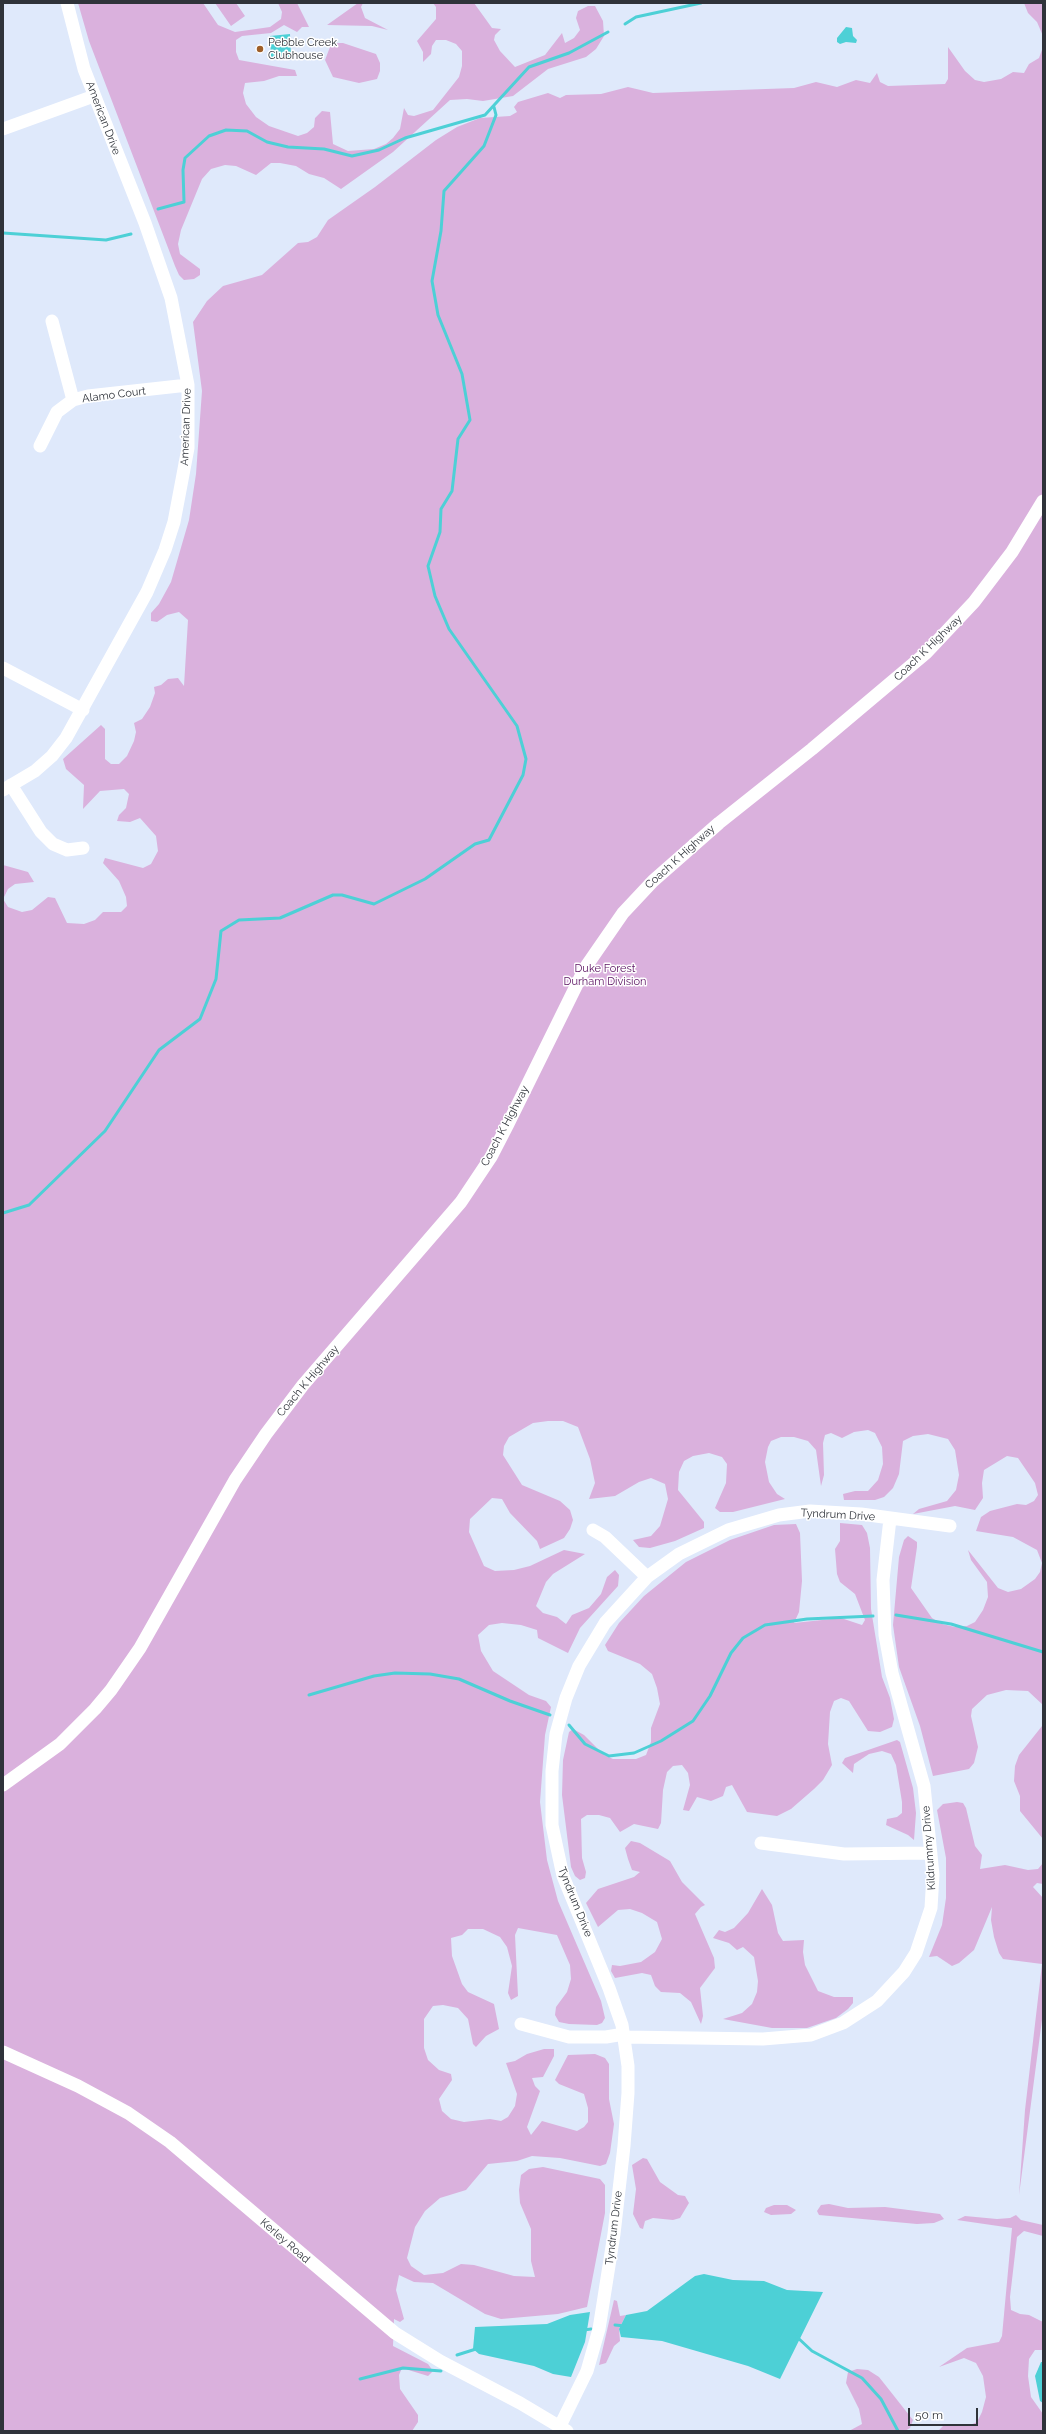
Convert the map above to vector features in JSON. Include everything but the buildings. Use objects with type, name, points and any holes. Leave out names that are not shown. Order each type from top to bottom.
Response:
[{"type":"street","name":"American Drive","points":[[7,787],[35,771],[52,756],[66,738],[83,710],[147,592],[166,550],[177,510],[188,448],[188,385],[178,328],[165,279],[94,96],[77,47],[67,3]]},
{"type":"street","points":[[3,129],[94,96]]},
{"type":"street","points":[[52,321],[73,400]]},
{"type":"street","name":"Alamo Court","points":[[40,446],[57,412],[73,400],[88,396],[188,385]]},
{"type":"street","name":"Coach K Highway","points":[[3,1785],[60,1744],[95,1709],[111,1690],[140,1648],[235,1480],[279,1415],[461,1202],[491,1157],[585,968],[623,913],[663,872],[719,823],[812,749],[926,653],[974,602],[1012,552],[1043,501]]},
{"type":"street","points":[[3,668],[83,710]]},
{"type":"street","points":[[7,787],[41,832],[54,844],[66,850],[84,848]]},
{"type":"street","name":"Tyndrum Drive","points":[[564,2429],[587,2371],[601,2319],[627,2119],[628,2066],[624,2035],[609,1988],[562,1876],[552,1825],[552,1771],[558,1725],[579,1666],[605,1623],[647,1577],[679,1554],[715,1535],[779,1514],[829,1512],[950,1526]]},
{"type":"street","name":"Kildrummy Drive","points":[[521,2024],[569,2037],[606,2037],[624,2035],[763,2039],[803,2037],[828,2030],[862,2013],[877,2002],[904,1972],[919,1946],[931,1908],[933,1887],[924,1786],[892,1673],[885,1635],[883,1580],[890,1519]]},
{"type":"street","points":[[593,1530],[605,1537],[647,1577]]},
{"type":"street","points":[[761,1843],[844,1854],[931,1853]]},
{"type":"street","name":"Kerley Road","points":[[3,2052],[92,2093],[128,2113],[170,2142],[395,2333],[440,2361],[564,2429]]},
{"type":"green space","points":[[78,3],[203,3],[218,25],[235,32],[270,27],[281,19],[282,12],[278,3],[297,3],[309,27],[302,27],[297,32],[284,25],[271,33],[242,36],[236,40],[236,52],[239,60],[295,70],[297,76],[279,76],[264,81],[245,83],[243,93],[246,104],[256,117],[269,126],[298,136],[307,133],[314,127],[315,118],[322,111],[330,112],[333,144],[348,151],[374,149],[386,144],[400,129],[404,108],[408,115],[414,116],[433,110],[459,77],[462,66],[462,51],[456,44],[446,40],[436,40],[432,46],[431,54],[423,62],[423,52],[417,41],[436,19],[436,7],[433,3],[474,3],[492,28],[501,29],[495,35],[494,40],[500,51],[515,67],[545,55],[562,33],[565,43],[574,38],[580,30],[576,18],[578,11],[588,6],[595,6],[603,21],[604,36],[596,49],[586,57],[548,69],[513,96],[483,101],[467,99],[450,100],[393,152],[341,189],[324,178],[309,174],[296,166],[280,163],[271,163],[256,175],[236,166],[225,165],[211,169],[202,179],[181,230],[178,244],[180,254],[200,269],[200,275],[194,279],[184,280],[179,275],[175,266],[89,41]]},
{"type":"green space","points":[[215,3],[236,3],[245,16],[231,26]]},
{"type":"green space","points":[[358,3],[363,3],[361,7],[365,18],[388,30],[372,26],[327,25]]},
{"type":"green space","points":[[1024,3],[1043,3],[1043,36],[1037,22],[1028,13]]},
{"type":"green space","points":[[334,43],[343,43],[376,54],[380,63],[380,71],[377,79],[359,83],[333,77],[325,60],[330,47]]},
{"type":"green space","name":"Duke Forest Durham Division","points":[[948,47],[965,71],[975,80],[984,82],[1001,79],[1013,72],[1024,73],[1029,64],[1039,58],[1043,47],[1043,1705],[1028,1691],[1006,1690],[987,1695],[972,1709],[971,1716],[978,1747],[974,1763],[969,1769],[933,1776],[920,1726],[899,1667],[893,1625],[899,1557],[904,1540],[908,1536],[917,1542],[911,1588],[932,1618],[942,1624],[955,1627],[967,1626],[975,1622],[983,1610],[988,1597],[987,1582],[971,1560],[968,1550],[998,1588],[1008,1592],[1021,1589],[1035,1579],[1040,1572],[1042,1563],[1037,1550],[1013,1537],[976,1531],[981,1517],[990,1511],[1017,1504],[1026,1505],[1034,1501],[1038,1495],[1035,1483],[1018,1458],[1007,1456],[984,1470],[982,1483],[983,1498],[975,1510],[955,1506],[913,1514],[919,1509],[947,1501],[956,1490],[959,1475],[955,1450],[948,1439],[928,1434],[913,1436],[903,1441],[899,1474],[893,1488],[884,1497],[875,1500],[844,1500],[843,1494],[855,1491],[868,1491],[878,1480],[883,1464],[882,1447],[875,1433],[868,1430],[854,1432],[842,1438],[831,1433],[825,1435],[823,1443],[824,1475],[821,1486],[816,1450],[808,1441],[794,1437],[781,1437],[771,1441],[768,1447],[765,1462],[769,1482],[777,1494],[785,1499],[733,1512],[720,1512],[715,1508],[726,1483],[727,1464],[722,1457],[709,1453],[693,1456],[684,1461],[679,1472],[678,1490],[704,1522],[704,1528],[675,1541],[650,1548],[639,1547],[633,1540],[651,1536],[660,1526],[668,1499],[665,1484],[651,1478],[639,1482],[615,1496],[589,1499],[595,1483],[590,1459],[578,1427],[563,1421],[533,1423],[509,1437],[504,1446],[503,1455],[522,1485],[560,1501],[570,1510],[573,1520],[570,1529],[564,1538],[540,1549],[537,1541],[510,1513],[502,1499],[492,1498],[470,1519],[469,1532],[484,1566],[495,1571],[514,1570],[530,1566],[564,1550],[585,1554],[553,1574],[546,1582],[536,1606],[543,1613],[557,1617],[566,1624],[572,1615],[589,1608],[601,1594],[607,1577],[615,1570],[619,1575],[618,1586],[580,1628],[568,1653],[538,1638],[537,1630],[521,1625],[502,1623],[489,1625],[478,1635],[481,1651],[493,1671],[529,1695],[546,1701],[551,1707],[545,1735],[540,1802],[547,1860],[558,1901],[601,2001],[605,2018],[602,2023],[597,2025],[569,2024],[559,2022],[555,2015],[556,2007],[567,1992],[571,1979],[570,1965],[557,1935],[518,1928],[515,1935],[518,1996],[511,2000],[508,1993],[512,1966],[507,1947],[500,1937],[483,1929],[468,1929],[462,1935],[451,1938],[452,1956],[462,1984],[468,1992],[494,2004],[499,2029],[486,2036],[476,2047],[473,2044],[468,2019],[458,2008],[443,2005],[433,2006],[424,2019],[424,2048],[428,2060],[439,2070],[451,2074],[452,2080],[439,2099],[442,2111],[451,2119],[464,2122],[490,2119],[501,2121],[508,2117],[515,2106],[517,2094],[506,2063],[515,2061],[527,2054],[544,2049],[554,2049],[554,2056],[543,2077],[532,2078],[535,2086],[540,2091],[527,2127],[531,2135],[542,2121],[577,2131],[584,2127],[588,2122],[588,2108],[584,2094],[559,2084],[555,2080],[568,2055],[595,2054],[605,2058],[609,2064],[609,2099],[614,2124],[610,2153],[606,2164],[600,2166],[560,2158],[532,2156],[517,2161],[488,2164],[466,2190],[440,2198],[425,2211],[415,2227],[407,2258],[411,2266],[424,2275],[443,2273],[461,2264],[474,2265],[514,2276],[535,2277],[531,2261],[531,2229],[520,2203],[519,2190],[521,2175],[529,2169],[543,2167],[600,2179],[605,2185],[605,2213],[587,2307],[558,2314],[501,2319],[485,2314],[433,2283],[414,2282],[399,2275],[396,2290],[404,2319],[400,2322],[394,2319],[393,2346],[428,2364],[433,2371],[428,2376],[402,2368],[399,2375],[400,2389],[418,2415],[418,2422],[412,2431],[3,2431],[3,899],[8,907],[22,912],[32,910],[48,897],[55,898],[67,923],[84,924],[95,920],[103,912],[121,912],[127,906],[126,897],[119,881],[103,863],[105,858],[143,868],[151,864],[158,851],[156,836],[140,818],[130,822],[117,821],[119,815],[126,808],[129,794],[124,789],[100,791],[83,809],[84,785],[66,769],[63,759],[101,725],[105,729],[105,759],[111,764],[119,764],[127,756],[134,741],[136,732],[134,723],[142,719],[150,707],[155,693],[154,687],[161,685],[168,679],[178,678],[184,686],[188,620],[179,612],[167,615],[157,622],[151,621],[151,613],[159,604],[171,582],[189,520],[196,474],[202,391],[193,322],[207,301],[223,286],[262,275],[298,243],[308,242],[317,237],[328,220],[375,187],[436,140],[457,127],[480,118],[510,116],[517,112],[514,107],[518,102],[548,93],[560,98],[566,95],[601,94],[628,87],[653,93],[794,88],[816,82],[837,87],[856,80],[870,83],[877,73],[880,82],[888,86],[945,84],[948,79]]},
{"type":"green space","points":[[3,865],[28,872],[34,882],[15,884],[8,889],[3,899]]},
{"type":"green space","points":[[840,1523],[862,1525],[867,1533],[870,1548],[871,1609],[882,1677],[890,1698],[894,1719],[892,1727],[880,1732],[868,1731],[849,1701],[841,1698],[834,1701],[830,1712],[828,1744],[832,1765],[823,1780],[814,1789],[791,1809],[777,1816],[747,1812],[732,1785],[726,1787],[723,1796],[711,1801],[697,1797],[689,1811],[683,1810],[690,1785],[688,1773],[682,1765],[673,1766],[667,1772],[663,1790],[661,1823],[658,1829],[634,1824],[620,1832],[610,1818],[599,1815],[587,1815],[581,1819],[582,1858],[586,1872],[585,1878],[580,1880],[575,1876],[571,1867],[562,1795],[563,1760],[569,1732],[573,1729],[584,1735],[604,1755],[613,1759],[636,1759],[646,1755],[651,1742],[651,1728],[660,1704],[657,1688],[652,1674],[640,1664],[608,1651],[605,1645],[619,1623],[644,1596],[686,1562],[730,1540],[774,1525],[796,1524],[800,1533],[802,1581],[799,1612],[794,1623],[841,1618],[862,1625],[865,1620],[855,1594],[840,1582],[837,1574],[835,1549],[840,1541]]},
{"type":"green space","points":[[1043,1720],[1043,1839],[1020,1811],[1020,1796],[1014,1781],[1015,1766],[1019,1755],[1042,1726]]},
{"type":"green space","points":[[897,1740],[900,1742],[913,1788],[916,1813],[914,1840],[908,1835],[886,1825],[887,1819],[897,1817],[902,1813],[902,1802],[896,1765],[891,1754],[882,1751],[869,1754],[854,1764],[853,1773],[842,1763],[845,1758]]},
{"type":"green space","points":[[957,1802],[963,1803],[966,1808],[975,1846],[982,1855],[980,1869],[1005,1865],[1028,1870],[1038,1869],[1043,1863],[1043,1884],[1037,1883],[1033,1887],[1043,1898],[1043,2012],[1019,2195],[1025,2110],[1042,1964],[1003,1959],[999,1953],[994,1937],[991,1920],[992,1907],[974,1950],[959,1963],[952,1966],[937,1956],[929,1957],[942,1925],[946,1898],[946,1858],[937,1810],[943,1804]]},
{"type":"green space","points":[[631,1841],[640,1843],[670,1861],[682,1882],[705,1905],[695,1914],[714,1958],[715,1968],[700,1988],[703,2016],[701,2024],[691,2002],[680,1993],[661,1992],[655,1986],[651,1975],[642,1973],[615,1978],[611,1971],[612,1965],[620,1966],[641,1962],[655,1952],[662,1939],[657,1922],[642,1913],[630,1909],[618,1910],[598,1927],[586,1903],[598,1889],[634,1877],[640,1872],[632,1870],[628,1859],[625,1848]]},
{"type":"green space","points":[[762,1889],[772,1905],[778,1933],[783,1941],[804,1940],[803,1952],[805,1965],[818,1991],[834,1997],[853,1997],[853,2003],[836,2018],[807,2028],[772,2028],[723,2019],[742,2013],[752,2004],[757,1992],[758,1981],[754,1957],[743,1947],[737,1950],[729,1943],[713,1938],[719,1930],[725,1932],[734,1928],[748,1913]]},
{"type":"green space","points":[[643,2158],[647,2159],[660,2182],[678,2195],[685,2196],[689,2203],[680,2218],[673,2220],[653,2218],[645,2221],[643,2229],[640,2228],[633,2214],[636,2189],[632,2165]]},
{"type":"green space","points":[[829,2204],[848,2208],[885,2207],[940,2214],[944,2219],[934,2223],[917,2224],[819,2215],[817,2211],[821,2205]]},
{"type":"green space","points":[[774,2205],[787,2205],[796,2210],[791,2214],[771,2215],[764,2212],[766,2208]]},
{"type":"green space","points":[[1016,2215],[1021,2220],[1043,2225],[1043,2236],[1024,2231],[1017,2237],[1010,2297],[1011,2310],[1020,2314],[1029,2315],[1043,2322],[1043,2350],[1035,2350],[1029,2359],[1028,2376],[1031,2397],[1043,2414],[1043,2431],[938,2431],[943,2426],[968,2426],[977,2422],[982,2412],[986,2397],[983,2376],[976,2363],[964,2358],[939,2367],[967,2348],[999,2342],[1002,2336],[1012,2228],[957,2220],[965,2216],[997,2219],[1010,2218]]},
{"type":"green space","points":[[614,2300],[617,2301],[620,2316],[626,2315],[619,2329],[620,2341],[614,2346],[606,2363],[599,2365]]},
{"type":"green space","points":[[857,2369],[868,2370],[879,2377],[913,2420],[910,2428],[905,2431],[849,2431],[862,2424],[859,2409],[846,2383],[848,2372]]},
{"type":"water","points":[[846,27],[852,28],[853,36],[857,40],[856,43],[846,42],[840,44],[837,42],[837,38]]},
{"type":"water","points":[[290,34],[291,57],[271,58],[270,36]]},
{"type":"water","points":[[704,2274],[733,2280],[764,2281],[787,2290],[823,2292],[780,2379],[748,2366],[662,2341],[621,2337],[619,2329],[626,2315],[647,2311],[695,2276]]},
{"type":"water","points":[[590,2312],[585,2342],[571,2377],[553,2374],[534,2366],[479,2354],[473,2349],[475,2327],[547,2324],[570,2315]]},
{"type":"water","points":[[1041,2362],[1043,2362],[1043,2403],[1040,2401],[1035,2376]]},
{"type":"waterway","points":[[625,24],[636,17],[701,3]]},
{"type":"waterway","points":[[158,209],[184,202],[183,170],[185,158],[209,136],[226,130],[247,131],[267,142],[288,147],[324,149],[352,156],[379,150],[405,138],[485,115],[529,67],[569,53],[608,32]]},
{"type":"waterway","points":[[3,1213],[29,1205],[105,1131],[159,1050],[200,1019],[216,979],[221,931],[239,920],[280,918],[333,895],[342,895],[374,904],[425,879],[475,844],[489,840],[523,775],[526,759],[517,726],[449,629],[435,596],[428,566],[440,532],[441,509],[452,491],[458,439],[470,420],[462,374],[438,315],[432,281],[441,231],[444,191],[484,146],[496,115],[494,107]]},
{"type":"waterway","points":[[3,233],[106,240],[131,234]]},
{"type":"waterway","points":[[896,1615],[951,1624],[1043,1652]]},
{"type":"waterway","points":[[569,1725],[585,1744],[609,1756],[634,1753],[661,1741],[693,1721],[710,1696],[731,1653],[743,1638],[765,1625],[807,1619],[873,1616]]},
{"type":"waterway","points":[[309,1695],[374,1676],[395,1673],[430,1674],[459,1679],[510,1701],[550,1715]]},
{"type":"waterway","points":[[615,2325],[625,2326]]},
{"type":"waterway","points":[[584,2330],[591,2329]]},
{"type":"waterway","points":[[797,2337],[812,2351],[862,2378],[881,2399],[898,2431]]},
{"type":"waterway","points":[[457,2355],[476,2349]]},
{"type":"waterway","points":[[360,2379],[403,2368],[441,2371]]},
{"type":"place","name":"Pebble Creek Clubhouse","points":[[260,49]]}]
